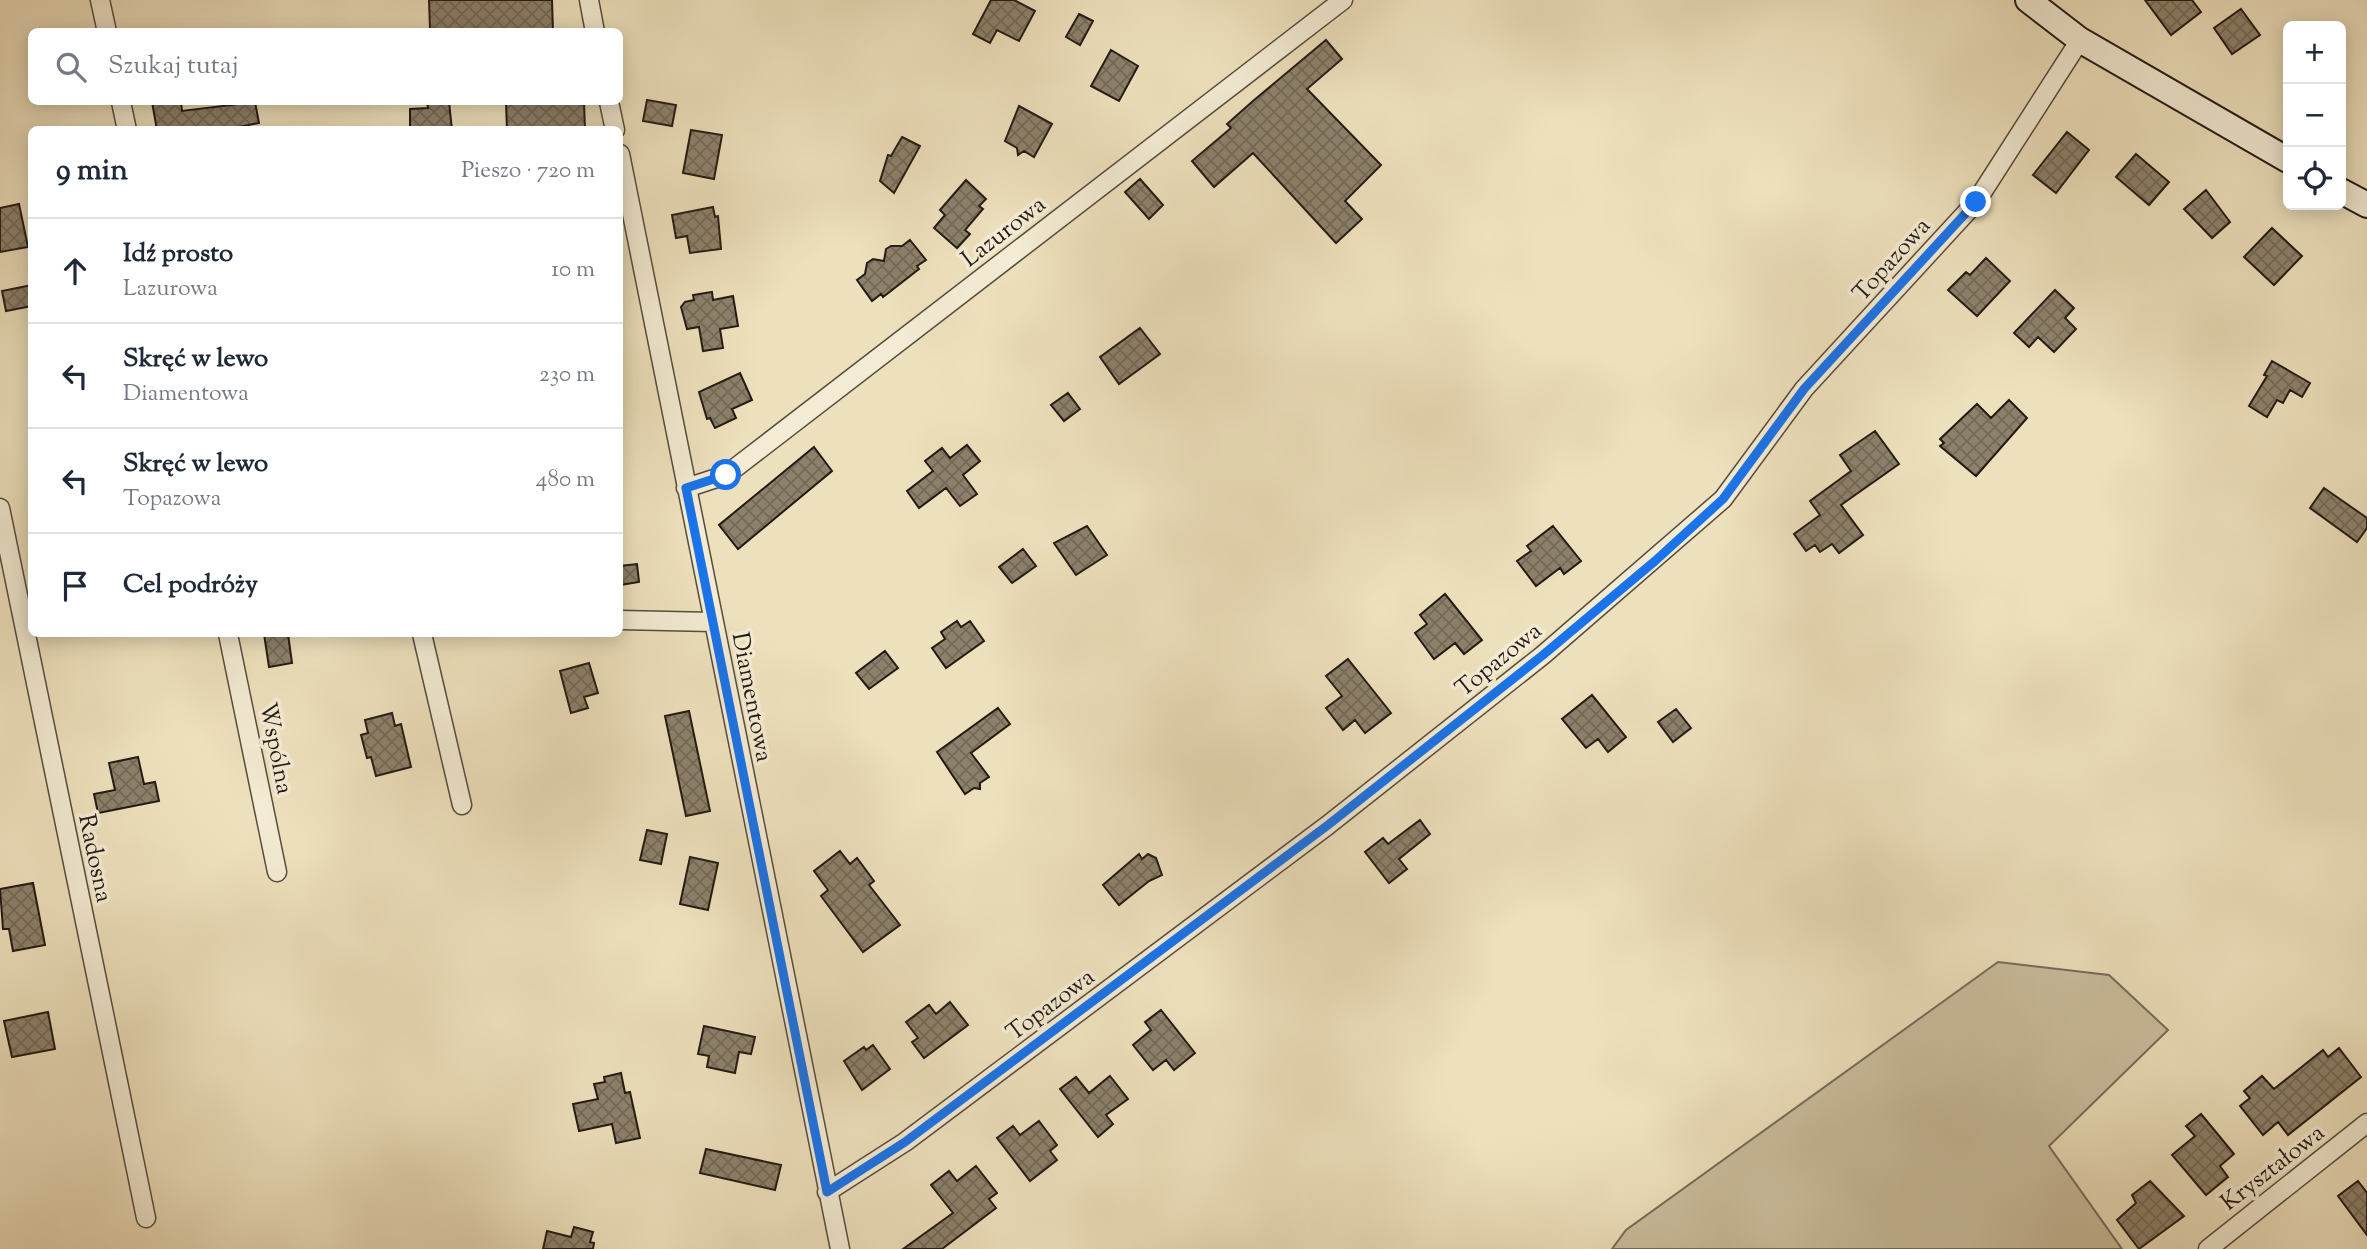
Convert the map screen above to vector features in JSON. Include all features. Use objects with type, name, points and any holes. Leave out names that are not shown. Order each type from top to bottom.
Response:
[{"type":"street","points":[[100,0],[106,28]]},
{"type":"street","points":[[589,0],[594,28]]},
{"type":"street","name":"Lazurowa","points":[[686,488],[726,475],[1343,0]]},
{"type":"street","points":[[2028,0],[2080,40],[2283,157]]},
{"type":"street","name":"Topazowa","points":[[827,1192],[905,1142],[1328,825],[1543,655],[1713,508],[1804,389],[1976,202],[2080,40]]},
{"type":"street","points":[[122,105],[126,126]]},
{"type":"street","points":[[610,105],[614,126]]},
{"type":"street","name":"Diamentowa","points":[[623,169],[840,1249]]},
{"type":"street","name":"Radosna","points":[[0,508],[146,1218]]},
{"type":"street","points":[[623,620],[713,622]]},
{"type":"street","name":"Wspólna","points":[[229,637],[277,872]]},
{"type":"street","points":[[423,637],[462,805]]},
{"type":"street","name":"Kryształowa","points":[[2208,1249],[2367,1123]]},
{"type":"shaded area","points":[[1998,962],[2109,975],[2168,1030],[2049,1146],[2122,1249],[1612,1249],[1626,1230]]},
{"type":"building","points":[[429,0],[552,0],[553,28],[430,28]]},
{"type":"building","points":[[991,0],[1014,0],[1035,11],[1019,41],[997,30],[990,43],[973,34]]},
{"type":"building","points":[[2145,0],[2192,0],[2201,12],[2171,35]]},
{"type":"building","points":[[2241,9],[2260,35],[2232,54],[2214,28]]},
{"type":"building","points":[[1079,14],[1093,21],[1080,45],[1066,37]]},
{"type":"building","points":[[1326,40],[1342,59],[1307,89],[1381,165],[1345,201],[1362,219],[1336,243],[1253,153],[1214,187],[1192,161],[1231,128],[1227,124]]},
{"type":"building","points":[[1111,50],[1138,66],[1119,101],[1091,86]]},
{"type":"building","points":[[647,100],[676,105],[672,126],[643,121]]},
{"type":"building","points":[[153,105],[181,105],[182,111],[256,105],[259,123],[244,126],[156,126]]},
{"type":"building","points":[[428,105],[449,105],[452,126],[410,126],[410,109],[428,108]]},
{"type":"building","points":[[506,105],[584,105],[585,126],[507,126]]},
{"type":"building","points":[[1019,106],[1052,124],[1034,157],[1024,151],[1018,155],[1017,148],[1005,141]]},
{"type":"building","points":[[691,130],[722,135],[714,179],[683,173]]},
{"type":"building","points":[[2067,132],[2089,150],[2056,193],[2033,175]]},
{"type":"building","points":[[902,137],[920,146],[894,193],[880,181],[888,155],[891,156]]},
{"type":"building","points":[[2136,154],[2169,182],[2149,205],[2116,177]]},
{"type":"building","points":[[1140,179],[1163,205],[1149,219],[1125,192]]},
{"type":"building","points":[[966,180],[986,199],[979,206],[983,209],[965,230],[970,234],[957,248],[934,228],[945,215],[940,210]]},
{"type":"building","points":[[2206,190],[2230,222],[2212,238],[2184,209]]},
{"type":"building","points":[[19,204],[28,247],[0,252],[0,208]]},
{"type":"building","points":[[713,207],[715,217],[718,216],[721,249],[690,253],[687,236],[676,238],[672,215]]},
{"type":"building","points":[[2272,228],[2302,256],[2274,285],[2244,257]]},
{"type":"building","points":[[910,240],[926,260],[917,266],[919,269],[883,297],[881,294],[872,301],[857,280],[865,274],[867,263],[873,259],[884,261],[886,249],[902,246]]},
{"type":"building","points":[[1986,258],[2010,281],[1977,316],[1948,290],[1966,272],[1970,275]]},
{"type":"building","points":[[28,286],[28,307],[6,311],[2,291]]},
{"type":"building","points":[[2055,290],[2074,308],[2065,318],[2076,329],[2054,352],[2038,337],[2029,347],[2014,333]]},
{"type":"building","points":[[712,292],[713,300],[733,296],[738,326],[720,329],[723,348],[703,351],[699,327],[687,329],[681,307],[685,302],[694,300],[693,295]]},
{"type":"building","points":[[1140,328],[1160,354],[1119,384],[1100,357]]},
{"type":"building","points":[[2272,361],[2310,383],[2302,397],[2290,390],[2283,403],[2277,400],[2267,417],[2249,406],[2267,376],[2264,375]]},
{"type":"building","points":[[740,373],[752,400],[732,409],[736,418],[715,428],[710,418],[707,419],[699,392]]},
{"type":"building","points":[[1068,393],[1080,409],[1064,421],[1051,405]]},
{"type":"building","points":[[2009,400],[2027,418],[1976,476],[1940,446],[1944,443],[1940,439],[1977,404],[1991,418]]},
{"type":"building","points":[[1875,431],[1899,464],[1841,505],[1863,535],[1839,553],[1832,544],[1820,552],[1815,545],[1806,551],[1794,534],[1820,515],[1810,501],[1851,471],[1840,455]]},
{"type":"building","points":[[967,445],[980,461],[963,475],[977,494],[960,506],[946,488],[919,508],[907,491],[933,471],[925,461],[942,448],[950,458]]},
{"type":"building","points":[[814,447],[832,471],[738,549],[719,525]]},
{"type":"building","points":[[2324,488],[2367,518],[2367,528],[2357,542],[2310,508]]},
{"type":"building","points":[[1087,526],[1107,555],[1076,575],[1054,543]]},
{"type":"building","points":[[1553,526],[1581,561],[1564,574],[1560,568],[1536,586],[1517,561],[1531,551],[1527,546]]},
{"type":"building","points":[[1023,549],[1036,566],[1012,583],[999,567]]},
{"type":"building","points":[[637,564],[639,582],[623,585],[623,566]]},
{"type":"building","points":[[1445,594],[1482,640],[1464,654],[1455,643],[1434,659],[1415,633],[1427,624],[1420,615]]},
{"type":"building","points":[[957,621],[961,627],[970,621],[984,641],[946,668],[932,648],[945,639],[941,632]]},
{"type":"building","points":[[264,637],[288,637],[292,663],[269,667]]},
{"type":"building","points":[[885,651],[898,668],[869,689],[856,673]]},
{"type":"building","points":[[1348,659],[1391,713],[1365,733],[1355,720],[1343,730],[1326,708],[1342,696],[1326,676]]},
{"type":"building","points":[[589,663],[598,693],[584,697],[588,708],[571,713],[560,671]]},
{"type":"building","points":[[1592,695],[1626,737],[1608,752],[1598,739],[1586,748],[1562,719]]},
{"type":"building","points":[[998,708],[1010,724],[971,753],[989,777],[980,783],[980,789],[974,788],[965,794],[937,752]]},
{"type":"building","points":[[1676,709],[1691,728],[1673,742],[1658,722]]},
{"type":"building","points":[[689,711],[710,811],[686,816],[665,716]]},
{"type":"building","points":[[392,713],[395,726],[401,724],[411,767],[376,776],[371,757],[367,758],[361,735],[368,733],[365,720]]},
{"type":"building","points":[[138,757],[144,784],[155,782],[159,801],[98,813],[94,794],[115,790],[109,763]]},
{"type":"building","points":[[1420,820],[1430,834],[1399,859],[1407,869],[1389,883],[1365,852],[1383,838],[1388,844]]},
{"type":"building","points":[[647,830],[667,834],[661,864],[640,860]]},
{"type":"building","points":[[840,851],[850,864],[857,858],[874,881],[869,885],[900,925],[863,952],[821,896],[828,890],[814,871]]},
{"type":"building","points":[[1139,854],[1142,859],[1148,854],[1156,858],[1162,875],[1149,881],[1119,905],[1103,885]]},
{"type":"building","points":[[690,857],[718,863],[708,910],[680,904]]},
{"type":"building","points":[[33,883],[45,945],[13,951],[9,929],[3,929],[0,889]]},
{"type":"building","points":[[950,1002],[968,1025],[924,1058],[912,1042],[918,1038],[906,1022],[929,1005],[936,1014]]},
{"type":"building","points":[[1161,1010],[1195,1053],[1174,1070],[1166,1060],[1153,1070],[1133,1045],[1151,1030],[1145,1022]]},
{"type":"building","points":[[48,1012],[55,1049],[12,1057],[4,1021]]},
{"type":"building","points":[[704,1026],[755,1037],[751,1054],[739,1052],[735,1073],[707,1067],[709,1056],[698,1054]]},
{"type":"building","points":[[873,1045],[890,1069],[862,1090],[844,1061],[864,1047],[866,1050]]},
{"type":"building","points":[[2339,1048],[2361,1077],[2288,1135],[2278,1122],[2263,1135],[2240,1106],[2250,1098],[2244,1091],[2262,1076],[2274,1089],[2323,1050],[2328,1057]]},
{"type":"building","points":[[621,1073],[625,1093],[630,1092],[640,1138],[616,1143],[612,1124],[579,1131],[573,1104],[598,1099],[594,1084],[605,1082],[604,1077]]},
{"type":"building","points":[[1110,1076],[1128,1099],[1106,1115],[1113,1124],[1098,1137],[1060,1089],[1076,1077],[1089,1093]]},
{"type":"building","points":[[2201,1114],[2234,1154],[2220,1166],[2228,1177],[2206,1195],[2172,1155],[2195,1136],[2186,1126]]},
{"type":"building","points":[[1039,1121],[1057,1145],[1050,1151],[1057,1160],[1030,1181],[997,1138],[1013,1126],[1020,1135]]},
{"type":"building","points":[[706,1149],[781,1165],[775,1190],[700,1173]]},
{"type":"building","points":[[976,1166],[997,1193],[989,1199],[996,1208],[942,1249],[903,1249],[953,1213],[931,1185],[949,1171],[957,1181]]},
{"type":"building","points":[[2150,1181],[2184,1216],[2139,1249],[2117,1220],[2136,1203],[2132,1195]]},
{"type":"building","points":[[2358,1181],[2367,1193],[2367,1235],[2338,1196]]},
{"type":"building","points":[[574,1227],[593,1232],[590,1242],[594,1243],[593,1249],[543,1249],[547,1231],[571,1237]]},
{"type":"route","points":[[726,475],[686,488],[827,1192],[905,1142],[1328,825],[1543,655],[1655,561],[1723,499],[1804,389],[1976,202]]}]
